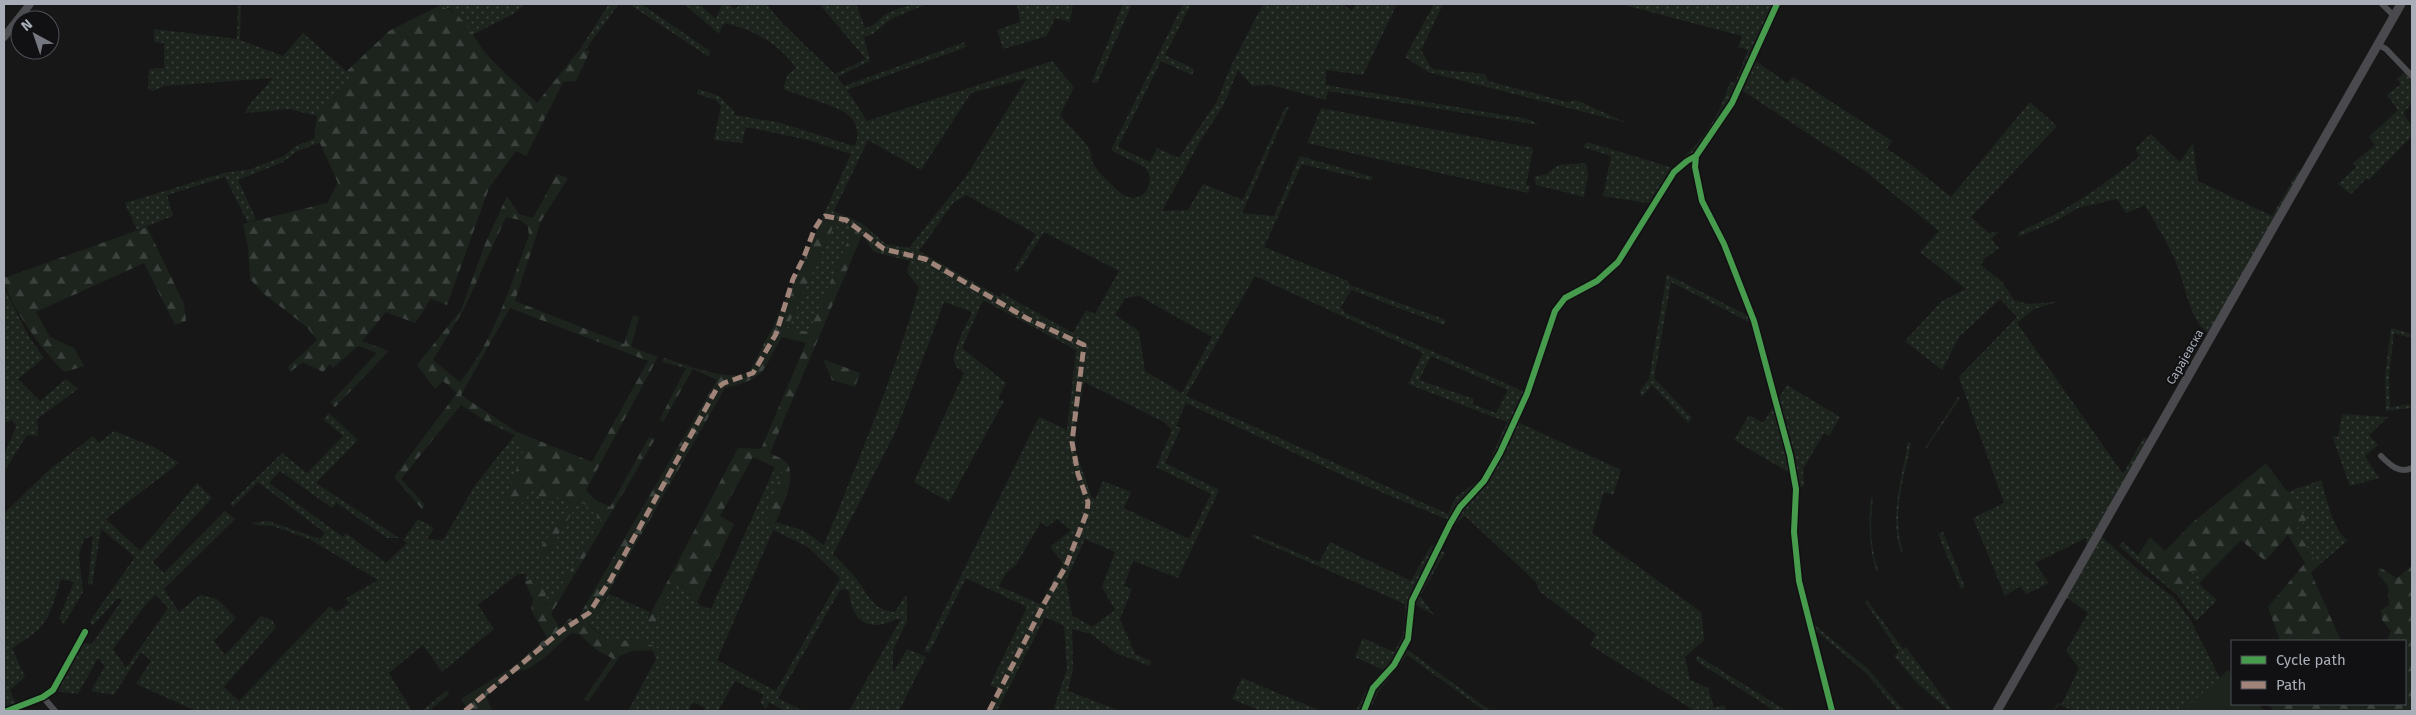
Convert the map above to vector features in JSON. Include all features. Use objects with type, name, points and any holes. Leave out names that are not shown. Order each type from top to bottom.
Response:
[{"type":"main road","name":"Сарајевска","points":[[1997,711],[2401,4]]},
{"type":"street","points":[[4,38],[30,4]]},
{"type":"street","points":[[1364,711],[1374,688],[1394,665],[1406,644],[1412,600],[1450,524],[1460,507],[1484,481],[1500,453],[1527,394],[1555,311],[1565,298],[1597,281],[1618,262],[1674,172],[1696,156],[1732,103],[1777,4]]},
{"type":"street","points":[[2382,4],[2394,16]]},
{"type":"street","points":[[2377,44],[2386,49],[2412,76]]},
{"type":"street","points":[[1696,156],[1695,167],[1702,201],[1747,300],[1790,455],[1796,489],[1794,532],[1799,581],[1832,711]]},
{"type":"street","points":[[2381,456],[2394,468],[2406,470],[2412,468]]},
{"type":"street","points":[[7,711],[42,697],[57,685],[85,632]]},
{"type":"street","points":[[42,697],[55,711]]},
{"type":"green space","points":[[238,4],[241,4],[240,40],[283,56],[303,33],[354,78],[317,116],[289,109],[245,113],[249,105],[273,78],[164,86],[153,91],[148,89],[149,69],[164,68],[164,43],[154,42],[154,29],[237,39]]},
{"type":"green space","points":[[441,4],[525,4],[513,14],[472,35],[451,9],[439,6]]},
{"type":"green space","points":[[609,4],[619,4],[585,50],[580,49]]},
{"type":"green space","points":[[629,4],[641,4],[710,51],[709,57]]},
{"type":"green space","points":[[684,4],[699,4],[716,19],[722,4],[729,4],[735,9],[741,4],[766,4],[782,23],[835,74],[866,59],[819,4],[856,4],[865,28],[871,27],[882,17],[900,8],[927,4],[891,19],[873,34],[864,37],[870,61],[837,77],[844,86],[965,42],[966,47],[847,90],[867,121],[1052,61],[1074,87],[1060,115],[1090,150],[1093,163],[1106,180],[1127,197],[1134,198],[1140,197],[1148,188],[1150,182],[1146,168],[1111,150],[1183,4],[1191,4],[1165,55],[1194,69],[1192,75],[1161,61],[1118,147],[1150,162],[1157,148],[1179,158],[1217,101],[1231,66],[1263,4],[1343,4],[1352,11],[1356,4],[1397,4],[1363,75],[1326,70],[1326,85],[1528,119],[1539,125],[1328,91],[1326,100],[1271,85],[1252,86],[1238,70],[1223,106],[1199,143],[1162,211],[1188,210],[1203,184],[1243,200],[1285,108],[1289,107],[1242,213],[1274,216],[1300,156],[1373,177],[1371,181],[1302,164],[1264,247],[1348,281],[1350,285],[1446,320],[1444,325],[1351,290],[1341,307],[1345,313],[1525,392],[1513,420],[1621,470],[1613,495],[1604,492],[1592,533],[1701,612],[1704,640],[1685,657],[1690,680],[1708,688],[1714,708],[1724,705],[1726,711],[1695,711],[1590,645],[1596,634],[1540,592],[1536,582],[1465,516],[1451,527],[1453,522],[1357,482],[1186,403],[1176,426],[1181,428],[1165,463],[1219,490],[1178,578],[1133,561],[1124,586],[1132,589],[1120,619],[1135,654],[1151,661],[1150,666],[1116,653],[1091,634],[1072,629],[1073,669],[1068,691],[1120,711],[1074,711],[1068,709],[1066,711],[1053,711],[1067,669],[1064,626],[1045,617],[997,711],[988,711],[999,689],[990,685],[1027,607],[966,578],[929,653],[924,651],[1039,417],[1067,430],[1076,350],[983,300],[962,348],[1006,383],[998,399],[1004,401],[949,502],[914,482],[964,373],[955,365],[954,356],[972,312],[944,302],[896,431],[833,554],[855,577],[873,602],[882,609],[895,612],[905,596],[907,597],[907,621],[893,650],[893,673],[907,649],[926,657],[899,711],[849,711],[901,619],[878,625],[864,622],[855,613],[849,591],[845,589],[840,590],[778,698],[803,711],[785,711],[769,702],[766,709],[760,702],[764,695],[735,681],[718,711],[704,711],[705,708],[693,702],[688,711],[628,711],[656,659],[653,650],[661,650],[637,639],[611,642],[589,625],[609,594],[650,612],[646,622],[669,593],[676,579],[701,606],[711,609],[775,467],[783,471],[776,488],[773,529],[776,522],[802,530],[824,545],[887,385],[919,287],[907,273],[910,261],[874,252],[862,235],[853,229],[809,332],[787,328],[836,221],[831,218],[823,220],[819,225],[851,154],[808,140],[746,127],[742,143],[714,140],[721,106],[716,100],[697,94],[698,89],[719,96],[734,111],[734,115],[777,122],[854,146],[857,129],[850,117],[842,111],[783,89],[788,74],[796,68],[774,45],[745,29],[724,23],[719,34]],"holes":[[[1027,78],[967,175],[909,248],[886,244],[861,223],[834,211],[868,140],[921,170],[971,93]],[[966,195],[1036,234],[1014,270],[1018,272],[1044,232],[1119,271],[1095,314],[1086,310],[1073,333],[1002,293],[1000,297],[919,251],[953,203]],[[1255,276],[1423,353],[1408,384],[1507,422],[1482,478],[1456,497],[1448,514],[1186,396]],[[1139,296],[1212,337],[1182,393],[1145,371],[1139,331],[1115,315],[1125,298]],[[1431,356],[1508,390],[1496,413],[1472,404],[1474,399],[1419,380]],[[1084,382],[1164,422],[1172,430],[1156,467],[1211,494],[1189,539],[1124,508],[1131,492],[1103,481],[1095,499],[1092,498],[1075,449],[1076,422]],[[1057,519],[1071,530],[1050,547],[1063,563],[1040,604],[999,586],[1005,574],[1016,565],[1041,522],[1047,527]],[[773,530],[808,547],[840,578],[776,691],[717,660]],[[1085,539],[1115,552],[1102,587],[1115,610],[1092,627],[1072,615],[1066,581]]]},
{"type":"green space","points":[[1017,4],[1073,4],[1070,22],[1055,18],[1047,36],[1003,49],[997,30],[1020,22]]},
{"type":"green space","points":[[1123,4],[1132,4],[1097,83],[1092,82]]},
{"type":"green space","points":[[1434,4],[1443,4],[1421,50],[1432,69],[1485,74],[1488,81],[1567,102],[1576,100],[1627,123],[1428,72],[1405,57]]},
{"type":"green space","points":[[1620,4],[1776,4],[1727,110],[1696,152],[1676,169],[1653,204],[1603,196],[1611,156],[1583,147],[1587,142],[1673,168],[1693,148],[1708,129],[1720,108],[1730,82],[1735,83],[1748,50],[1738,47],[1742,36]]},
{"type":"green space","points":[[439,6],[456,14],[468,27],[489,57],[537,103],[580,49],[590,51],[576,81],[563,82],[526,156],[516,151],[489,188],[447,305],[431,299],[415,323],[386,312],[362,341],[389,351],[335,407],[330,403],[377,353],[358,346],[333,368],[330,364],[323,372],[303,362],[290,372],[288,367],[317,340],[307,327],[264,294],[250,279],[248,247],[243,224],[327,203],[338,183],[320,143],[314,139],[317,116],[354,78],[347,71],[389,31]]},
{"type":"green space","points":[[1753,59],[1787,83],[1793,77],[1892,141],[1887,149],[1909,163],[1951,197],[2030,102],[2057,126],[1971,217],[1989,233],[1999,232],[1991,239],[1999,248],[1984,259],[1981,265],[2002,282],[2014,300],[2028,304],[2057,302],[2034,309],[2017,323],[2123,474],[2144,437],[2148,440],[2087,548],[2086,538],[2035,563],[2049,583],[2026,594],[2020,586],[2005,596],[1973,518],[2004,503],[1959,377],[2017,317],[2000,299],[1959,337],[1942,370],[1905,341],[1942,301],[1966,289],[1920,252],[1939,231],[1865,171],[1740,89]]},
{"type":"green space","points":[[2406,71],[2412,78],[2412,104],[2403,113],[2412,126],[2412,136],[2369,180],[2367,178],[2351,194],[2338,184],[2356,167],[2353,163],[2375,145],[2369,137],[2398,110],[2387,95],[2401,84],[2397,79]]},
{"type":"green space","points":[[1321,108],[1533,148],[1526,185],[1530,186],[1528,193],[1307,143]]},
{"type":"green space","points":[[2151,134],[2180,162],[2193,143],[2198,181],[2272,216],[2298,171],[2302,172],[2209,333],[2202,328],[2192,311],[2172,253],[2145,205],[2126,213],[2117,199],[2078,208],[2056,221],[2018,237],[2019,232],[2067,207],[2125,168],[2140,156],[2135,149]]},
{"type":"green space","points":[[314,139],[320,143],[297,151],[283,162],[238,180],[256,219],[248,223],[225,177],[167,195],[173,216],[137,230],[125,203],[224,173],[251,169],[284,156],[296,146]]},
{"type":"green space","points":[[1586,163],[1588,174],[1584,197],[1536,185],[1534,177],[1547,174],[1558,165]]},
{"type":"green space","points":[[557,174],[568,178],[541,221],[515,301],[624,344],[633,315],[639,317],[631,347],[658,357],[586,490],[594,499],[610,507],[649,437],[655,439],[551,614],[560,628],[570,618],[575,623],[717,380],[693,369],[663,422],[660,419],[686,368],[662,362],[664,358],[719,374],[740,375],[749,372],[773,327],[819,225],[827,218],[836,221],[787,328],[809,332],[853,229],[862,235],[770,453],[784,460],[789,466],[790,474],[790,484],[773,529],[767,518],[768,506],[783,471],[753,457],[720,516],[734,524],[697,602],[676,579],[654,625],[646,622],[738,448],[761,449],[806,343],[782,337],[766,366],[757,377],[725,388],[589,626],[611,642],[637,639],[662,650],[631,651],[620,656],[588,702],[584,699],[612,658],[598,651],[579,634],[571,633],[544,658],[526,670],[516,671],[486,696],[492,711],[469,711],[461,699],[517,664],[547,637],[531,610],[533,599],[525,582],[534,578],[546,590],[545,603],[548,608],[601,520],[580,500],[545,556],[537,553],[571,503],[556,497],[540,502],[536,484],[523,503],[505,501],[524,449],[515,435],[487,422],[461,405],[401,479],[425,505],[422,509],[394,477],[457,393],[443,381],[435,389],[417,365],[461,310],[485,244],[507,196],[519,214],[533,218]],"holes":[[[506,217],[520,220],[528,226],[529,235],[492,330],[472,366],[460,382],[433,360],[465,307]],[[510,308],[648,361],[592,462],[517,432],[461,395]]]},
{"type":"green space","points":[[147,227],[184,304],[186,321],[175,325],[144,263],[36,312],[50,337],[74,348],[84,366],[65,372],[57,365],[28,328],[12,301],[4,278]]},
{"type":"green space","points":[[1667,274],[1752,318],[1753,324],[1671,282],[1654,378],[1692,418],[1688,423],[1652,385],[1642,397],[1639,392],[1649,379]]},
{"type":"green space","points":[[4,288],[29,337],[44,358],[18,379],[40,401],[66,379],[78,389],[37,419],[38,436],[27,435],[4,472],[4,456],[16,426],[12,420],[4,423]]},
{"type":"green space","points":[[2391,328],[2412,334],[2412,338],[2394,333],[2389,377],[2390,407],[2412,404],[2412,408],[2386,411],[2385,377]]},
{"type":"green space","points":[[823,359],[860,373],[855,387],[832,380]]},
{"type":"green space","points":[[1787,385],[1840,417],[1829,436],[1824,433],[1803,469],[1804,486],[1795,489],[1793,475],[1734,440],[1749,415],[1763,423]]},
{"type":"green space","points":[[1958,397],[1960,398],[1926,449],[1925,448]]},
{"type":"green space","points":[[329,413],[358,440],[316,483],[399,538],[387,538],[337,503],[332,508],[280,471],[269,483],[343,537],[346,533],[386,563],[407,543],[403,540],[418,519],[434,528],[427,539],[443,540],[476,484],[515,435],[524,449],[521,458],[531,474],[546,491],[571,503],[538,553],[545,556],[580,500],[601,520],[548,608],[535,578],[525,582],[526,574],[518,574],[478,605],[494,629],[442,672],[423,645],[389,673],[412,711],[196,711],[136,684],[151,661],[141,652],[114,695],[91,691],[105,666],[98,658],[78,694],[55,691],[81,643],[92,644],[122,600],[118,598],[92,626],[90,621],[135,557],[101,529],[92,585],[88,584],[93,536],[84,539],[79,555],[83,592],[64,624],[59,618],[74,582],[61,579],[46,620],[34,634],[12,648],[25,677],[10,690],[16,704],[4,710],[4,513],[49,470],[93,436],[99,443],[114,431],[154,447],[179,463],[106,519],[140,551],[197,483],[212,498],[153,562],[164,573],[225,511],[235,519],[164,589],[179,612],[200,595],[217,599],[236,618],[214,641],[225,655],[261,616],[272,620],[276,627],[224,687],[239,701],[330,606],[337,612],[350,603],[345,599],[378,580],[309,539],[273,526],[252,523],[268,521],[320,539],[325,533],[258,482],[233,507],[230,504],[282,453],[307,473],[343,436],[323,419]],"holes":[[[156,595],[168,608],[126,668],[113,649],[146,604]]]},
{"type":"green space","points":[[2342,414],[2388,417],[2369,435],[2378,445],[2365,456],[2379,478],[2350,486],[2332,436],[2338,437]]},
{"type":"green space","points":[[1908,442],[1911,443],[1898,511],[1898,524],[1903,551],[1901,552],[1896,525],[1896,511]]},
{"type":"green space","points":[[2266,463],[2307,519],[2296,529],[2318,566],[2311,573],[2341,640],[2280,640],[2268,607],[2305,563],[2288,535],[2265,561],[2241,540],[2204,578],[2194,570],[2179,592],[2138,555],[2150,537],[2165,551],[2193,522]]},
{"type":"green space","points":[[2321,480],[2335,523],[2343,537],[2348,540],[2318,566],[2296,529],[2287,492]]},
{"type":"green space","points":[[1871,497],[1873,497],[1871,534],[1878,570],[1876,571],[1870,534]]},
{"type":"green space","points":[[1943,532],[1965,587],[1961,589],[1938,534]]},
{"type":"green space","points":[[1253,534],[1319,562],[1330,542],[1411,581],[1430,547],[1443,539],[1440,550],[1445,553],[1420,596],[1434,615],[1416,605],[1411,613],[1405,648],[1491,711],[1485,711],[1407,655],[1379,691],[1369,711],[1356,711],[1366,690],[1370,692],[1386,671],[1355,657],[1363,638],[1394,652],[1404,629],[1405,604],[1252,537]]},
{"type":"green space","points":[[2101,536],[2144,575],[2173,597],[2190,619],[2220,678],[2183,711],[2075,711],[2059,705],[2053,711],[2058,703],[2062,704],[2079,668],[2066,651],[2088,613],[2066,597]]},
{"type":"green space","points":[[2123,542],[2179,592],[2194,570],[2204,578],[2199,584],[2217,600],[2196,621],[2177,595],[2119,546]]},
{"type":"green space","points":[[2412,566],[2412,711],[2274,711],[2269,705],[2406,705],[2406,640],[2387,640],[2391,631],[2382,620],[2381,610],[2389,605],[2388,586],[2378,574],[2379,567],[2397,578]]},
{"type":"green space","points":[[1867,600],[1903,649],[1906,647],[1953,711],[1949,711],[1917,683],[1894,656],[1899,652],[1865,602]]},
{"type":"green space","points":[[1811,622],[1868,669],[1904,711],[1898,711],[1866,673],[1814,629]]},
{"type":"green space","points":[[1698,656],[1787,711],[1775,711],[1695,660]]},
{"type":"green space","points":[[2228,670],[2231,674],[2231,705],[2259,705],[2265,711],[2183,711]]},
{"type":"green space","points":[[1242,678],[1321,711],[1261,711],[1232,699]]},
{"type":"green space","points":[[447,690],[449,694],[429,711],[422,711]]},
{"type":"marked path","points":[[465,711],[561,631],[589,613],[611,579],[717,388],[724,383],[753,373],[776,334],[793,279],[814,230],[825,216],[846,220],[884,249],[925,259],[1028,319],[1084,345],[1072,442],[1078,474],[1088,502],[1087,512],[1066,566],[1045,602],[989,711]]},
{"type":"cycle path","points":[[1777,4],[1732,103],[1696,156],[1695,167],[1702,201],[1724,244],[1754,321],[1790,455],[1796,489],[1794,532],[1799,581],[1832,711]]},
{"type":"cycle path","points":[[1364,711],[1373,688],[1394,665],[1408,639],[1412,601],[1450,524],[1460,507],[1484,481],[1500,453],[1527,394],[1555,311],[1565,298],[1597,281],[1618,262],[1674,172],[1696,156]]},
{"type":"cycle path","points":[[7,711],[43,697],[53,690],[85,632]]}]
